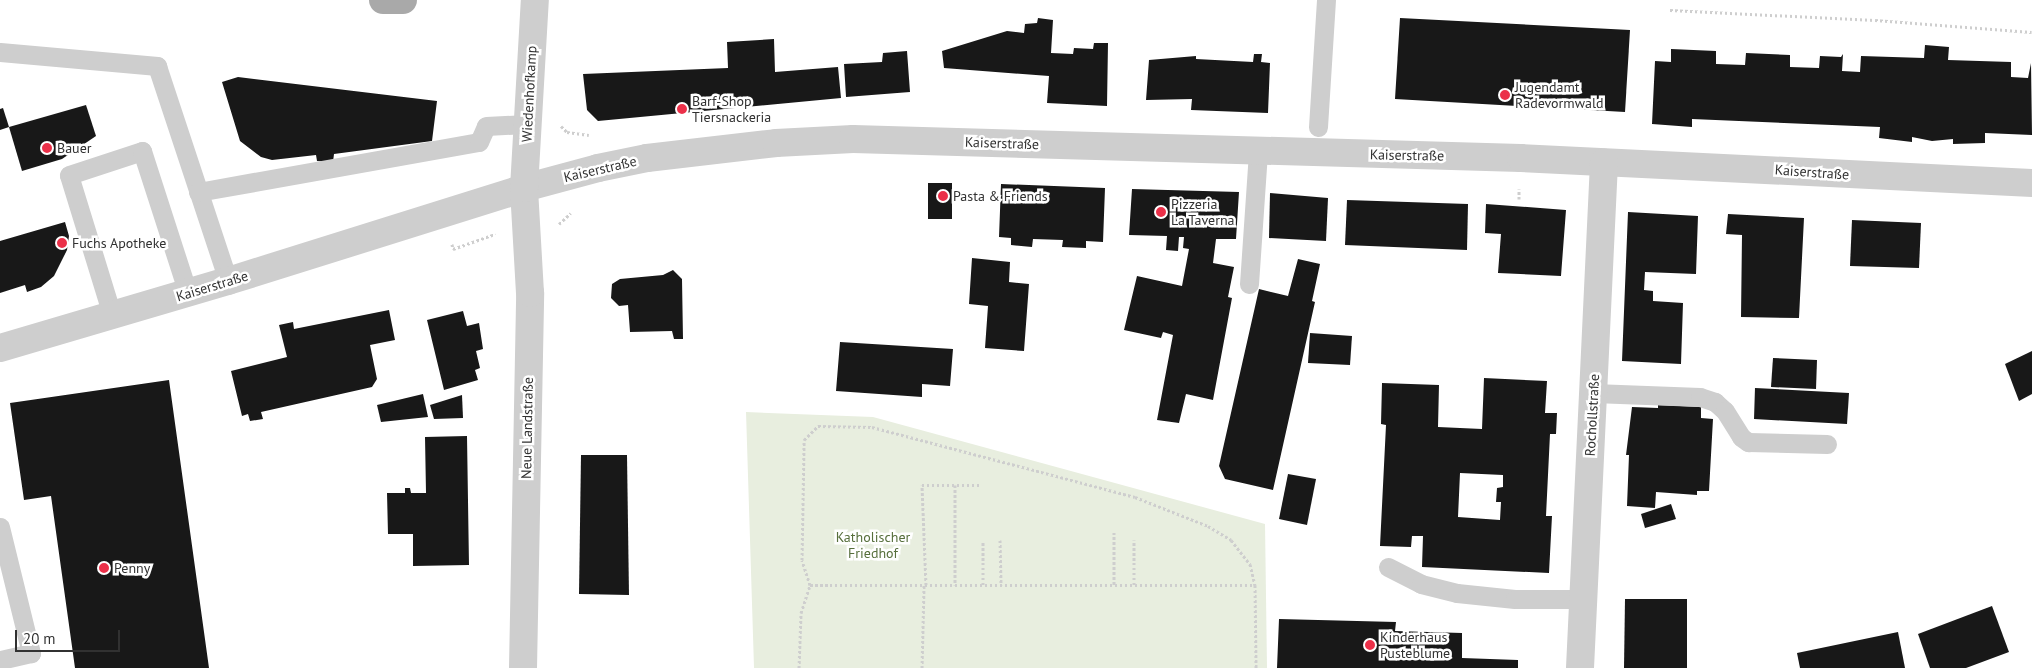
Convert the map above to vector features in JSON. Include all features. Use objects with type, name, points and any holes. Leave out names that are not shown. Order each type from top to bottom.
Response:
[{"type":"main road","points":[[382,0],[403,0]]},
{"type":"street","name":"Wiedenhofkamp","points":[[524,188],[535,0]]},
{"type":"street","name":"Kaiserstraße","points":[[0,348],[228,282],[524,188],[646,158],[776,143],[853,139],[1258,151],[1604,163],[2032,183]]},
{"type":"street","name":"Rochollstraße","points":[[1580,668],[1604,163]]},
{"type":"street","name":"Neue Landstraße","points":[[523,668],[530,293],[524,188]]},
{"type":"lane","points":[[1318,127],[1326,0]]},
{"type":"lane","points":[[0,52],[157,66],[228,282]]},
{"type":"lane","points":[[198,192],[479,142],[486,126],[528,111]]},
{"type":"lane","points":[[112,315],[69,175],[142,151],[188,293]]},
{"type":"lane","points":[[1249,284],[1258,151]]},
{"type":"lane","points":[[1593,393],[1700,397],[1715,402],[1725,411],[1741,437],[1748,442],[1827,444]]},
{"type":"lane","points":[[0,660],[31,653],[2,533]]},
{"type":"lane","points":[[1388,567],[1421,584],[1457,593],[1515,599],[1583,600]]},
{"type":"path","points":[[1670,10],[1875,20],[2032,32]]},
{"type":"path","points":[[453,249],[526,222]]},
{"type":"path","points":[[799,668],[801,613],[810,585],[802,560],[804,440],[818,426],[872,427],[1135,497],[1208,526],[1232,540],[1250,564],[1255,585],[1256,668]]},
{"type":"path","points":[[922,668],[925,585],[922,485],[982,485]]},
{"type":"path","points":[[955,485],[955,585]]},
{"type":"path","points":[[1114,532],[1114,585]]},
{"type":"path","points":[[1000,540],[1000,585]]},
{"type":"path","points":[[1134,540],[1134,585]]},
{"type":"path","points":[[983,541],[983,585]]},
{"type":"path","points":[[810,585],[1255,585]]},
{"type":"green space","name":"Katholischer Friedhof","points":[[746,412],[873,417],[1265,524],[1267,668],[754,668]]},
{"type":"building","points":[[1038,18],[1053,20],[1051,53],[1073,54],[1074,48],[1093,49],[1094,43],[1108,43],[1107,106],[1047,103],[1049,76],[944,68],[942,51],[1007,31],[1024,33],[1025,24],[1037,23]]},
{"type":"building","points":[[1400,18],[1630,30],[1625,112],[1395,99]]},
{"type":"building","points":[[774,39],[775,72],[838,67],[841,98],[598,121],[587,110],[583,74],[728,68],[727,42]]},
{"type":"building","points":[[1925,45],[1949,47],[1948,60],[2011,62],[2011,77],[2028,78],[2031,63],[2032,135],[1985,133],[1985,143],[1953,144],[1953,139],[1932,141],[1912,137],[1912,142],[1879,138],[1880,127],[1692,119],[1692,127],[1652,124],[1655,61],[1671,62],[1671,49],[1716,51],[1716,64],[1745,65],[1746,53],[1790,55],[1790,67],[1819,68],[1820,56],[1841,57],[1843,54],[1842,71],[1860,72],[1861,56],[1924,58]]},
{"type":"building","points":[[907,51],[910,92],[846,97],[844,64],[882,62],[883,53]]},
{"type":"building","points":[[1254,54],[1262,54],[1261,62],[1270,63],[1268,113],[1191,110],[1192,99],[1146,100],[1149,60],[1196,56],[1196,59],[1253,62]]},
{"type":"building","points":[[238,77],[437,101],[432,141],[334,154],[333,162],[317,161],[316,155],[272,160],[261,157],[240,141],[222,82]]},
{"type":"building","name":"Bauer","points":[[86,105],[96,136],[62,159],[22,171],[9,127]]},
{"type":"building","points":[[3,108],[9,127],[0,130],[0,109]]},
{"type":"building","points":[[928,183],[952,183],[952,219],[928,219]]},
{"type":"building","points":[[1001,184],[1105,188],[1103,242],[1086,241],[1086,248],[1062,247],[1063,240],[1033,239],[1032,247],[1011,245],[1011,238],[999,237]]},
{"type":"building","points":[[1132,189],[1239,192],[1236,239],[1216,239],[1213,263],[1234,267],[1228,297],[1232,298],[1213,400],[1186,394],[1179,423],[1157,420],[1173,335],[1163,332],[1161,338],[1124,330],[1137,276],[1182,286],[1189,249],[1183,248],[1184,237],[1179,237],[1178,251],[1166,250],[1167,236],[1129,235]]},
{"type":"building","points":[[1270,193],[1328,198],[1326,241],[1269,238]]},
{"type":"building","points":[[1347,200],[1468,204],[1467,250],[1345,245]]},
{"type":"building","points":[[1486,204],[1566,210],[1561,276],[1498,273],[1501,234],[1485,233]]},
{"type":"building","points":[[1628,212],[1698,216],[1696,274],[1645,272],[1644,290],[1653,291],[1653,301],[1683,303],[1681,364],[1622,361]]},
{"type":"building","points":[[1728,214],[1804,218],[1799,318],[1741,317],[1742,235],[1726,234]]},
{"type":"building","points":[[1852,220],[1921,223],[1919,268],[1850,266]]},
{"type":"building","points":[[65,222],[69,236],[67,250],[54,276],[41,287],[27,292],[25,285],[0,293],[0,241]]},
{"type":"building","points":[[972,258],[1010,262],[1009,282],[1029,284],[1024,351],[985,348],[988,306],[969,304]]},
{"type":"building","points":[[1298,259],[1320,264],[1312,301],[1315,302],[1273,490],[1225,479],[1219,466],[1259,289],[1288,296]]},
{"type":"building","points":[[673,270],[682,279],[683,339],[674,339],[672,331],[630,332],[628,305],[619,306],[611,298],[612,284],[620,279],[663,275]]},
{"type":"building","points":[[389,310],[395,340],[370,345],[377,379],[372,387],[261,412],[263,419],[250,421],[248,414],[242,416],[231,371],[287,357],[279,325],[293,322],[294,329]]},
{"type":"building","points":[[463,311],[467,326],[479,323],[483,349],[476,351],[480,368],[475,370],[478,380],[444,390],[427,320]]},
{"type":"building","points":[[1310,333],[1352,336],[1350,365],[1308,363]]},
{"type":"building","points":[[840,342],[953,349],[950,386],[922,384],[922,397],[836,391]]},
{"type":"building","points":[[2032,351],[2032,394],[2019,401],[2005,364]]},
{"type":"building","points":[[1773,358],[1817,360],[1816,389],[1771,387]]},
{"type":"building","points":[[1484,378],[1547,381],[1545,413],[1557,413],[1556,434],[1550,434],[1546,516],[1552,516],[1549,573],[1422,567],[1423,536],[1412,536],[1411,547],[1380,546],[1386,425],[1381,424],[1382,383],[1439,385],[1438,427],[1482,429]],"holes":[[[1460,473],[1503,475],[1503,487],[1497,488],[1496,502],[1501,502],[1500,520],[1458,517]]]},
{"type":"building","points":[[169,380],[209,668],[75,668],[51,496],[24,500],[10,403]]},
{"type":"building","points":[[1755,388],[1849,393],[1847,424],[1754,419]]},
{"type":"building","points":[[423,394],[428,417],[381,422],[377,405]]},
{"type":"building","points":[[462,395],[463,418],[434,419],[430,405]]},
{"type":"building","points":[[1658,405],[1701,407],[1701,418],[1713,419],[1709,491],[1697,491],[1697,495],[1656,492],[1655,508],[1627,506],[1629,455],[1626,455],[1632,407],[1658,408]]},
{"type":"building","points":[[467,436],[469,565],[413,566],[413,534],[388,534],[387,493],[405,493],[405,488],[410,488],[411,493],[426,493],[425,437]]},
{"type":"building","points":[[581,455],[627,455],[629,595],[579,594]]},
{"type":"building","points":[[1288,474],[1316,479],[1307,525],[1279,519]]},
{"type":"building","points":[[1671,504],[1676,519],[1645,528],[1641,514]]},
{"type":"building","points":[[1625,599],[1687,599],[1687,668],[1624,668]]},
{"type":"building","points":[[1992,606],[2009,652],[1966,668],[1930,668],[1918,634]]},
{"type":"building","name":"Kinderhaus Pusteblume","points":[[1279,619],[1396,622],[1395,631],[1462,633],[1462,658],[1518,660],[1518,668],[1277,668]]},
{"type":"building","points":[[1898,632],[1905,668],[1800,668],[1797,653]]},
{"type":"place","name":"Jugendamt Radevormwald","points":[[1505,95]]},
{"type":"place","name":"Barf-Shop Tiersnackeria","points":[[682,109]]},
{"type":"place","name":"Bauer","points":[[47,148]]},
{"type":"place","name":"Pasta & Friends","points":[[943,196]]},
{"type":"place","name":"Pizzeria La Taverna","points":[[1161,212]]},
{"type":"place","name":"Fuchs Apotheke","points":[[62,243]]},
{"type":"place","name":"Penny","points":[[104,568]]},
{"type":"place","name":"Kinderhaus Pusteblume","points":[[1370,645]]}]
